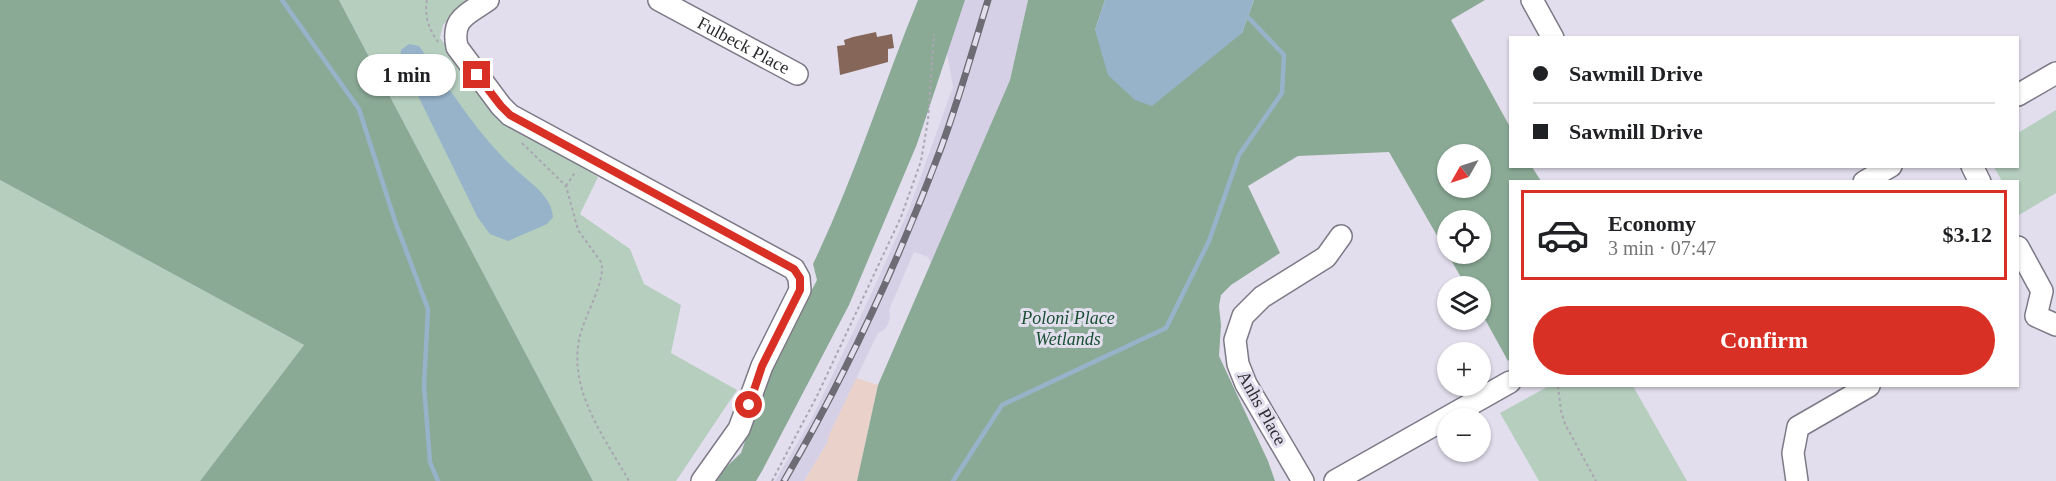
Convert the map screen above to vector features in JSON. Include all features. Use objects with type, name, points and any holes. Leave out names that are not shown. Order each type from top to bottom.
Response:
[{"type":"street","points":[[488,0],[462,18],[456,26],[455,37],[457,47],[501,106],[520,120],[794,269],[800,278],[800,290],[762,366],[739,429],[702,481]]},
{"type":"street","name":"Fulbeck Place","points":[[659,0],[797,74]]},
{"type":"street","points":[[1532,0],[1552,36]]},
{"type":"street","points":[[2019,94],[2056,73]]},
{"type":"street","points":[[1867,180],[1888,168]]},
{"type":"street","name":"Anhs Place","points":[[1303,481],[1246,384],[1238,364],[1235,340],[1243,316],[1262,297],[1326,257],[1341,236]]},
{"type":"street","points":[[2019,249],[2042,291],[2026,321],[2056,325]]},
{"type":"street","points":[[1335,481],[1509,383]]},
{"type":"street","points":[[1797,481],[1792,453],[1798,427],[1867,387]]},
{"type":"path","points":[[427,0],[425,11],[427,22],[440,44]]},
{"type":"path","points":[[772,481],[817,396],[901,217],[921,161],[928,120],[934,34]]},
{"type":"path","points":[[520,141],[566,186],[578,230],[603,267],[601,282],[578,342],[578,376],[582,394],[629,481]]},
{"type":"path","points":[[1558,387],[1565,423],[1596,481]]},
{"type":"shaded area","points":[[964,0],[1028,0],[1010,80],[931,264],[928,257],[914,252],[889,310],[888,324],[878,333],[828,441],[804,481],[775,481],[812,418],[909,209],[953,87],[946,48]]},
{"type":"shaded area","points":[[856,378],[878,385],[857,481],[804,481],[828,441]]},
{"type":"green space","points":[[0,0],[339,0],[593,481],[200,481],[304,345],[0,180]]},
{"type":"green space","points":[[339,0],[468,0],[443,25],[440,38],[499,116],[598,177],[580,214],[630,249],[644,284],[681,305],[671,353],[737,390],[676,481],[593,481]]},
{"type":"green space","points":[[918,0],[965,0],[917,144],[849,305],[762,471],[756,481],[715,481],[741,453],[767,377],[817,280],[813,264],[855,166]]},
{"type":"green space","name":"Poloni Place Wetlands","points":[[1028,0],[1105,0],[1095,30],[1242,33],[1254,0],[1485,0],[1451,20],[1509,125],[1509,168],[1533,168],[1540,180],[1509,180],[1508,361],[1491,330],[1491,276],[1460,276],[1453,264],[1491,264],[1491,210],[1437,210],[1437,236],[1389,152],[1298,156],[1248,186],[1280,253],[1231,285],[1221,295],[1219,306],[1221,325],[1219,356],[1275,481],[857,481],[878,385],[1010,80]]},
{"type":"green space","points":[[2056,110],[2056,193],[2019,215],[2019,180],[2001,180],[1995,168],[2019,168],[2019,132]]},
{"type":"green space","points":[[0,180],[304,345],[200,481],[0,481]]},
{"type":"green space","points":[[1547,387],[1634,387],[1687,481],[1539,481],[1500,413]]},
{"type":"water","points":[[1105,0],[1254,0],[1242,33],[1152,106],[1135,100],[1108,75],[1095,30]]},
{"type":"water","points":[[409,44],[419,46],[487,140],[544,196],[552,209],[553,217],[547,224],[508,241],[490,234],[478,218],[400,59],[401,50]]},
{"type":"building","points":[[876,32],[877,37],[892,34],[894,48],[888,49],[888,62],[840,75],[837,46],[845,45],[844,40]]},
{"type":"waterway","points":[[282,0],[359,109],[395,221],[428,309],[424,386],[430,462],[438,481]]},
{"type":"waterway","points":[[953,481],[1002,405],[1166,328],[1209,241],[1239,155],[1282,93],[1284,55],[1245,14]]},
{"type":"railway","points":[[784,481],[829,400],[889,276],[948,130],[988,0]]},
{"type":"route","points":[[477,75],[510,115],[794,269],[800,278],[800,290],[762,366],[749,405]]}]
